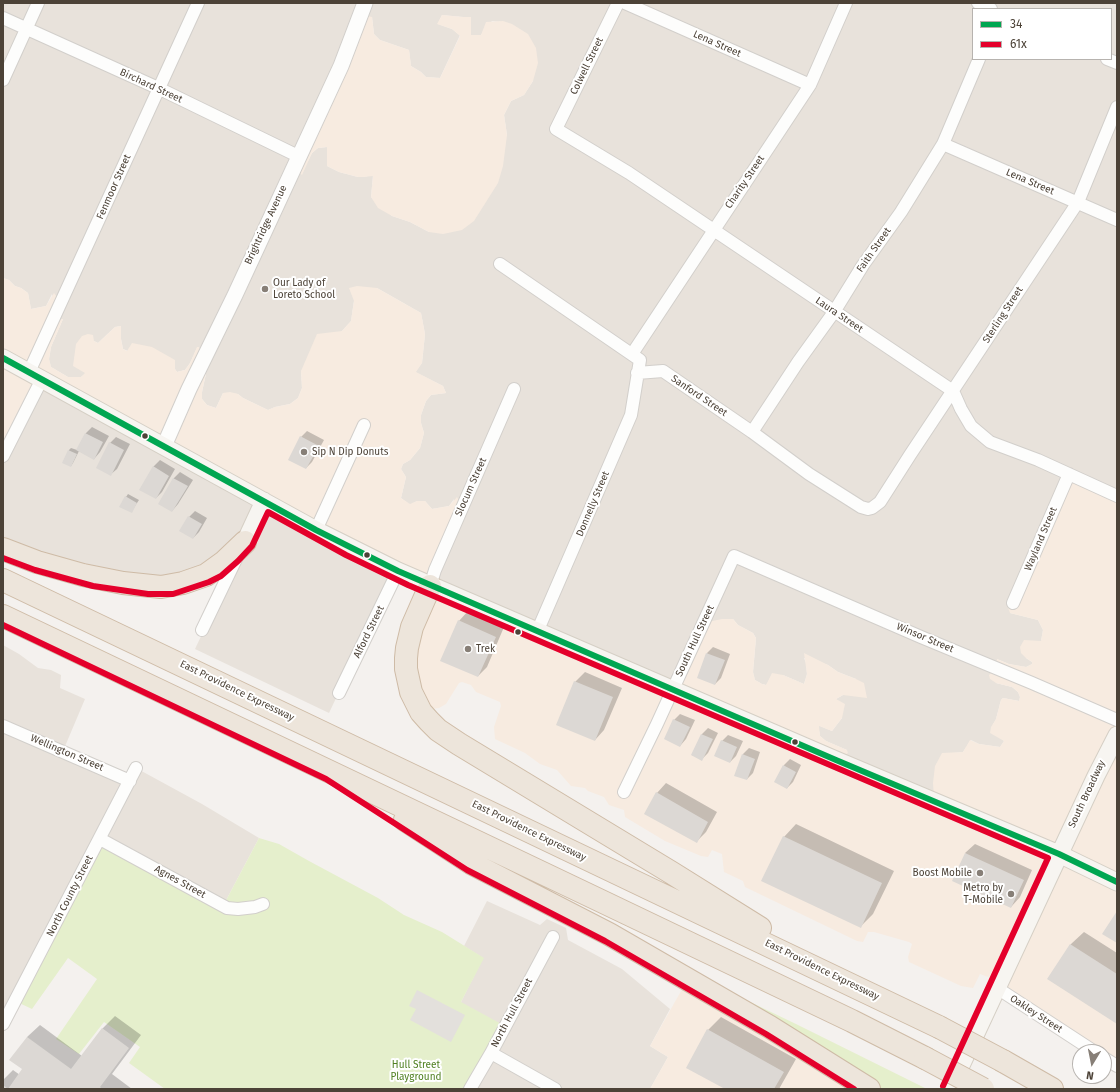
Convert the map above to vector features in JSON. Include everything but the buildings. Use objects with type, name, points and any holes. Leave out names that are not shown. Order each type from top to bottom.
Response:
[{"type":"highway","points":[[3,550],[37,562],[83,575],[123,583],[161,587],[184,584],[206,575],[224,562],[245,542]]},
{"type":"highway","name":"East Providence Expressway","points":[[3,580],[851,984],[939,1027],[1052,1089]]},
{"type":"highway","points":[[430,586],[412,627],[408,643],[406,670],[411,692],[419,707],[429,721],[438,730],[672,872],[851,984]]},
{"type":"highway","points":[[3,616],[845,1018],[983,1089]]},
{"type":"highway","points":[[330,772],[471,863],[609,934],[770,1027],[869,1089]]},
{"type":"main road","points":[[3,358],[316,530],[398,572],[1059,854],[1117,882]]},
{"type":"main road","points":[[245,542],[264,501]]},
{"type":"main road","name":"South Broadway","points":[[950,1089],[1059,854],[1117,735]]},
{"type":"street","points":[[3,80],[38,3]]},
{"type":"street","name":"Fenmoor Street","points":[[3,456],[35,375],[158,88],[198,3]]},
{"type":"street","name":"Brightridge Avenue","points":[[164,446],[189,389],[341,66],[365,3]]},
{"type":"street","name":"Colwell Street","points":[[556,129],[618,3]]},
{"type":"street","name":"Lena Street","points":[[625,3],[810,85]]},
{"type":"street","name":"Charity Street","points":[[632,354],[810,85],[846,3]]},
{"type":"street","points":[[978,3],[989,8]]},
{"type":"street","name":"Birchard Street","points":[[3,18],[158,88],[298,156]]},
{"type":"street","name":"Faith Street","points":[[752,432],[798,362],[834,312],[863,265],[901,212],[944,144],[979,60]]},
{"type":"street","name":"Sterling Street","points":[[868,509],[880,502],[1078,202],[1117,108]]},
{"type":"street","name":"Laura Street","points":[[556,129],[629,173],[953,391]]},
{"type":"street","name":"Lena Street","points":[[944,144],[1117,220]]},
{"type":"street","points":[[500,264],[640,360],[637,373]]},
{"type":"street","name":"Sanford Street","points":[[637,373],[663,371],[752,432],[809,474],[861,507],[868,509]]},
{"type":"street","name":"Donnelly Street","points":[[537,632],[631,415],[637,373]]},
{"type":"street","name":"Slocum Street","points":[[430,586],[435,570],[514,389]]},
{"type":"street","points":[[953,391],[971,426],[990,442],[1038,460],[1117,496]]},
{"type":"street","points":[[316,530],[364,425]]},
{"type":"street","name":"Wayland Street","points":[[1013,603],[1069,474]]},
{"type":"street","points":[[202,630],[245,542]]},
{"type":"street","name":"South Hull Street","points":[[624,792],[734,556]]},
{"type":"street","name":"Winsor Street","points":[[734,556],[1117,720]]},
{"type":"street","name":"Alford Street","points":[[339,693],[398,572]]},
{"type":"street","name":"Wellington Street","points":[[3,726],[130,781]]},
{"type":"street","name":"North County Street","points":[[3,1024],[7,1006],[100,839],[136,768]]},
{"type":"street","name":"Agnes Street","points":[[100,839],[227,908],[238,910],[263,904]]},
{"type":"street","name":"North Hull Street","points":[[470,1089],[553,937]]},
{"type":"street","name":"Oakley Street","points":[[997,988],[1083,1044]]},
{"type":"street","points":[[491,1053],[555,1089]]},
{"type":"shaded area","points":[[3,3],[1117,3],[1117,497],[1010,613],[1038,620],[1043,630],[1041,641],[1026,658],[1032,662],[1032,664],[1026,667],[1009,664],[997,659],[996,683],[1012,687],[1018,692],[1020,697],[1019,701],[1003,698],[1001,700],[996,719],[992,727],[1004,741],[1000,747],[979,744],[971,740],[963,752],[954,753],[934,797],[843,759],[847,750],[826,741],[820,736],[818,725],[832,731],[842,718],[836,699],[843,695],[856,679],[838,672],[828,665],[804,658],[807,674],[804,684],[783,675],[766,685],[762,684],[755,680],[753,672],[756,638],[753,633],[738,625],[733,619],[673,685],[434,584],[454,499],[449,506],[432,509],[425,501],[417,501],[410,505],[401,498],[406,477],[401,469],[403,464],[410,460],[420,448],[424,433],[421,423],[421,415],[426,401],[431,395],[446,393],[443,386],[415,372],[422,363],[425,334],[421,313],[377,288],[354,301],[351,321],[301,371],[302,388],[298,398],[290,404],[268,410],[238,394],[223,393],[216,408],[207,405],[202,399],[206,374],[202,376],[197,348],[185,370],[177,372],[175,369],[123,349],[121,326],[115,327],[98,343],[94,341],[85,374],[81,377],[68,377],[51,367],[49,359],[51,347],[63,319],[58,320],[52,294],[46,306],[31,309],[28,293],[15,286],[9,280],[3,278]],"holes":[[[442,15],[471,17],[471,35],[481,35],[492,21],[502,22],[533,81],[524,95],[511,101],[504,115],[507,135],[429,232],[410,222],[392,216],[371,197],[373,175],[358,177],[339,172],[327,166],[327,147],[318,148],[312,153],[308,161],[298,168],[372,17],[374,34],[380,40],[409,50],[411,66],[426,77],[440,78],[460,35],[452,29],[438,24]]]},
{"type":"shaded area","points":[[362,15],[372,17],[374,34],[380,40],[409,50],[411,66],[426,77],[440,78],[460,36],[452,29],[437,24],[442,15],[471,17],[471,35],[481,35],[486,22],[503,21],[512,24],[528,34],[536,48],[538,63],[533,81],[524,95],[511,101],[504,115],[507,135],[503,166],[498,183],[474,221],[462,230],[443,234],[429,232],[410,222],[392,216],[378,208],[371,197],[373,176],[358,177],[339,172],[327,166],[327,147],[318,148],[312,153],[302,175],[300,173],[298,168]]},
{"type":"shaded area","points":[[3,278],[9,280],[15,286],[28,293],[31,309],[46,306],[54,293],[61,302],[58,320],[63,319],[51,347],[49,359],[51,367],[68,377],[81,377],[85,373],[73,366],[76,344],[82,336],[88,334],[93,335],[94,341],[98,343],[115,327],[121,326],[123,349],[127,351],[132,343],[152,347],[175,360],[175,369],[177,372],[185,370],[197,347],[199,347],[202,353],[202,376],[206,373],[202,399],[207,405],[216,408],[223,393],[230,392],[238,394],[268,410],[290,404],[298,398],[302,388],[301,371],[317,334],[342,331],[351,321],[354,301],[349,288],[357,286],[377,288],[421,313],[425,334],[422,363],[416,372],[443,386],[446,393],[431,395],[426,401],[421,415],[421,423],[424,433],[420,448],[410,460],[403,464],[401,469],[406,477],[401,498],[410,504],[417,501],[425,501],[432,509],[449,506],[457,497],[460,503],[436,582],[399,569],[49,377],[3,458]]},
{"type":"shaded area","points":[[44,378],[258,495],[238,544],[220,562],[149,582],[3,543],[3,458]]},
{"type":"shaded area","points":[[1068,477],[1117,497],[1117,1063],[1112,1060],[1112,1044],[1089,1044],[999,981],[980,974],[973,988],[961,986],[909,962],[908,957],[912,944],[909,942],[874,932],[868,932],[863,942],[857,941],[745,887],[743,881],[724,872],[722,854],[712,850],[708,857],[701,856],[665,841],[625,817],[624,810],[609,805],[604,797],[588,791],[585,788],[571,786],[557,770],[540,764],[525,753],[495,739],[494,727],[501,706],[500,702],[476,692],[471,685],[462,682],[459,683],[446,704],[439,708],[425,710],[411,672],[434,584],[673,685],[703,623],[722,619],[733,619],[738,625],[753,633],[756,638],[753,672],[755,680],[762,684],[766,685],[772,673],[783,675],[804,684],[807,674],[804,653],[828,665],[838,672],[864,683],[867,698],[843,695],[836,699],[845,704],[842,718],[832,731],[819,726],[820,736],[826,741],[847,750],[848,753],[844,756],[934,797],[933,783],[935,766],[942,753],[963,752],[970,740],[979,744],[1000,747],[1004,741],[990,733],[991,727],[996,719],[1001,700],[1003,698],[1019,701],[1020,697],[1018,692],[1012,687],[996,683],[990,679],[989,675],[995,669],[997,659],[1009,664],[1026,667],[1032,664],[1032,662],[1021,653],[1020,647],[1024,640],[1041,641],[1043,630],[1038,620],[1010,613],[1007,605],[1015,602]]},
{"type":"shaded area","points":[[263,506],[397,569],[329,713],[195,649]]},
{"type":"shaded area","points":[[3,645],[19,654],[38,668],[51,670],[61,675],[60,688],[85,699],[63,751],[130,781],[136,768],[202,804],[259,838],[223,906],[103,835],[3,1027]]},
{"type":"shaded area","points":[[487,901],[540,925],[547,919],[566,928],[568,940],[622,969],[670,1009],[650,1046],[668,1057],[650,1089],[471,1089],[461,1002],[483,958],[464,946]]},
{"type":"shaded area","points":[[685,984],[853,1089],[650,1089],[668,1057],[650,1046]]},
{"type":"shaded area","points":[[417,990],[465,1015],[451,1042],[410,1020],[416,1009],[409,1006]]},
{"type":"green space","name":"Hull Street Playground","points":[[101,838],[223,906],[259,838],[279,844],[378,898],[404,915],[442,932],[484,958],[461,1002],[505,1026],[471,1089],[165,1089],[129,1063],[140,1047],[104,1022],[79,1054],[56,1039],[97,979],[68,958],[32,1009],[15,1001]]},
{"type":"green space","points":[[744,999],[927,1089],[880,1089],[743,1004]]},
{"type":"transit line","name":"34","points":[[3,358],[316,530],[398,571],[836,760],[1059,854],[1117,882]]},
{"type":"transit line","name":"61x","points":[[3,558],[35,570],[93,586],[148,594],[173,594],[209,582],[221,576],[252,546],[268,512],[346,555],[408,585],[1048,858],[943,1086]]},
{"type":"transit line","name":"61x","points":[[3,625],[326,779],[467,870],[605,941],[766,1034],[854,1089]]},
{"type":"place","name":"Our Lady of Loreto School","points":[[265,289]]},
{"type":"place","name":"Sip N Dip Donuts","points":[[304,452]]},
{"type":"place","name":"Trek","points":[[468,649]]},
{"type":"place","name":"Boost Mobile","points":[[980,873]]},
{"type":"place","name":"Metro by T-Mobile","points":[[1011,894]]}]
